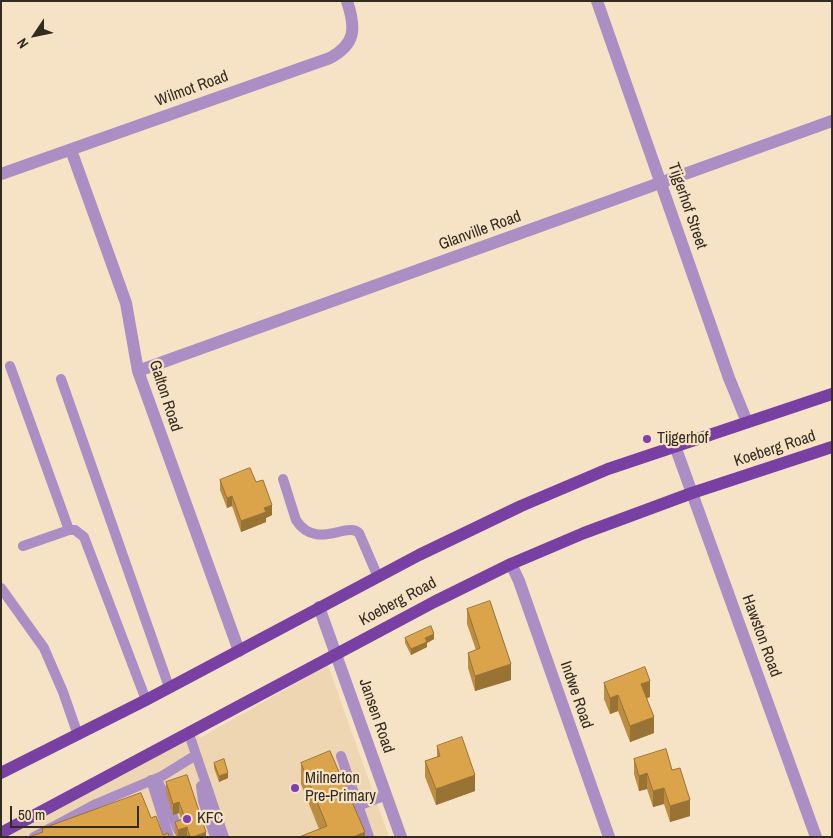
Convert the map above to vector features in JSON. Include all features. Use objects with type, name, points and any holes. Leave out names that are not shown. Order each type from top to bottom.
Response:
[{"type":"main road","name":"Koeberg Road","points":[[1,773],[146,700],[319,607],[453,538],[539,498],[608,469],[832,394]]},
{"type":"main road","name":"Koeberg Road","points":[[1,833],[446,595],[511,564],[602,526],[692,493],[832,448]]},
{"type":"street","name":"Wilmot Road","points":[[1,174],[342,51],[349,42],[353,28],[347,1]]},
{"type":"street","name":"Tijgerhof Street","points":[[597,1],[746,422]]},
{"type":"street","name":"Glanville Road","points":[[138,371],[832,121]]},
{"type":"street","name":"Galton Road","points":[[71,150],[126,304],[138,371],[239,651]]},
{"type":"street","name":"Hawston Road","points":[[675,446],[702,516],[816,837]]},
{"type":"street","name":"Indwe Road","points":[[511,564],[519,581],[609,837]]},
{"type":"street","name":"Jansen Road","points":[[319,607],[401,837]]},
{"type":"lane","points":[[10,366],[69,530]]},
{"type":"lane","points":[[61,379],[169,688]]},
{"type":"lane","points":[[283,479],[296,520],[300,526],[314,533],[326,536],[350,529],[355,530],[359,533],[378,577]]},
{"type":"lane","points":[[23,546],[69,530],[75,530],[84,537],[146,700]]},
{"type":"lane","points":[[1,588],[44,648],[63,692],[78,735]]},
{"type":"lane","points":[[189,734],[224,837]]},
{"type":"lane","points":[[34,837],[96,804],[176,768],[196,755]]},
{"type":"lane","points":[[341,756],[369,837]]},
{"type":"lane","points":[[203,777],[201,789],[215,837]]},
{"type":"lane","points":[[153,779],[166,800],[178,830]]},
{"type":"lane","points":[[153,779],[168,837]]},
{"type":"lane","points":[[358,806],[386,795]]},
{"type":"shaded area","name":"Milnerton Pre-Primary","points":[[328,665],[389,837],[1,837],[197,729],[200,738]]},
{"type":"building","points":[[250,468],[256,482],[263,480],[272,505],[264,508],[266,512],[241,521],[232,496],[227,498],[220,480]]},
{"type":"building","points":[[490,601],[511,664],[475,676],[468,653],[480,648],[467,609]]},
{"type":"building","points":[[431,626],[434,634],[425,638],[427,642],[411,649],[405,638]]},
{"type":"building","points":[[645,667],[650,681],[641,684],[654,717],[630,726],[618,695],[610,698],[604,683]]},
{"type":"building","points":[[462,737],[475,775],[436,789],[425,761],[440,756],[437,746]]},
{"type":"building","points":[[666,749],[672,770],[680,768],[690,800],[670,806],[664,788],[653,791],[647,773],[639,776],[634,759]]},
{"type":"building","points":[[330,751],[365,832],[353,837],[299,837],[327,826],[301,763]]},
{"type":"building","points":[[224,759],[228,773],[219,776],[214,763]]},
{"type":"building","points":[[187,775],[206,832],[193,837],[190,837],[187,827],[178,830],[175,822],[185,818],[179,802],[173,804],[166,782]]},
{"type":"building","points":[[141,793],[151,818],[156,816],[163,835],[168,833],[169,837],[29,837],[43,832],[42,829]]},
{"type":"place","name":"Tijgerhof","points":[[647,439]]},
{"type":"place","name":"Milnerton Pre-Primary","points":[[295,788]]},
{"type":"place","name":"KFC","points":[[187,819]]}]
